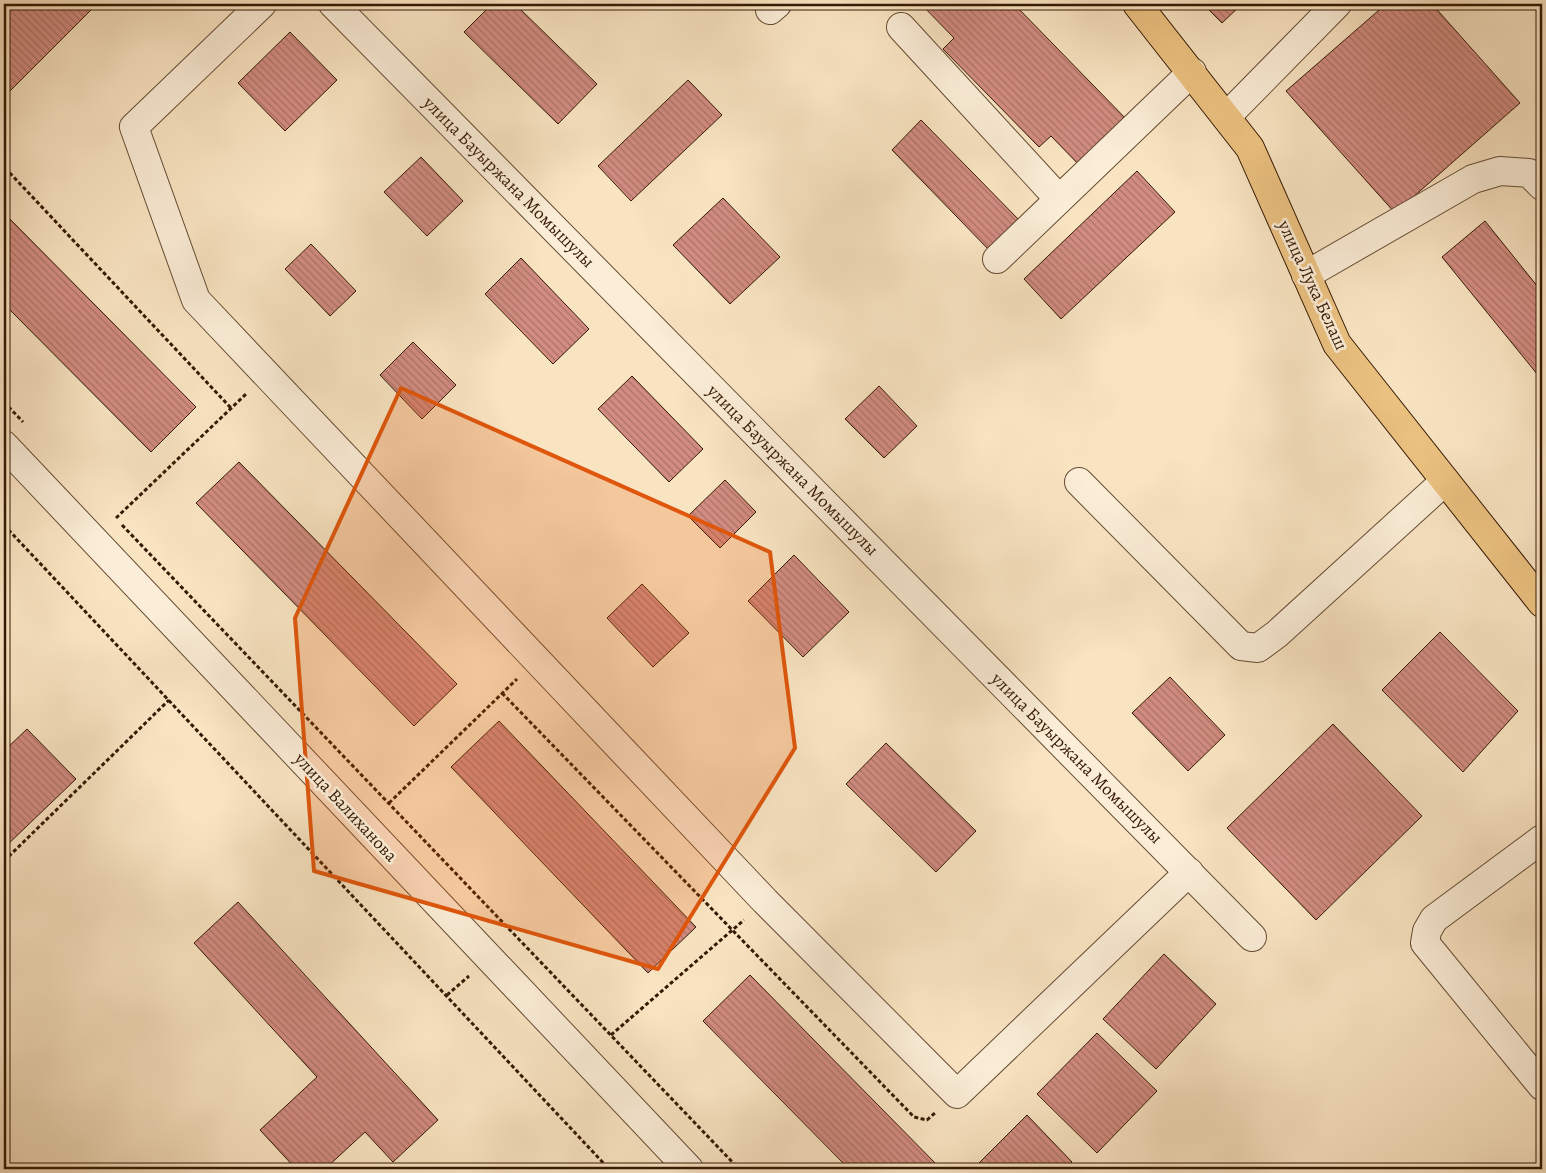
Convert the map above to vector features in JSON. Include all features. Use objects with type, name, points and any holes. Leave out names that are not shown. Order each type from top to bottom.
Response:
[{"type":"main road","name":"улица Лука Белаш","points":[[1137,4],[1250,148],[1337,344],[1542,603]]},
{"type":"street","points":[[262,4],[134,127],[196,300],[765,901],[957,1094],[1189,872]]},
{"type":"street","name":"улица Бауыржана Момышулы","points":[[333,4],[1252,937]]},
{"type":"street","points":[[1226,117],[1337,4]]},
{"type":"street","points":[[901,27],[1059,199]]},
{"type":"street","points":[[997,259],[1192,72]]},
{"type":"street","points":[[1306,275],[1473,179],[1500,171],[1529,173],[1542,186]]},
{"type":"street","name":"улица Валиханова","points":[[4,445],[689,1169]]},
{"type":"street","points":[[1079,482],[1241,646],[1258,648],[1277,634],[1445,481]]},
{"type":"street","points":[[1542,839],[1434,919],[1427,930],[1425,943],[1542,1086]]},
{"type":"path","points":[[4,170],[8,171],[231,408]]},
{"type":"path","points":[[116,518],[266,374]]},
{"type":"path","points":[[4,402],[24,423]]},
{"type":"path","points":[[110,512],[739,1169]]},
{"type":"path","points":[[4,525],[609,1169]]},
{"type":"path","points":[[389,803],[537,659]]},
{"type":"path","points":[[502,693],[914,1118],[927,1120],[957,1094]]},
{"type":"path","points":[[4,861],[169,700]]},
{"type":"path","points":[[611,1035],[765,901]]},
{"type":"highlighted area","points":[[401,388],[770,552],[795,748],[658,969],[314,871],[295,618]]},
{"type":"building","points":[[4,4],[97,4],[4,97]]},
{"type":"building","points":[[492,4],[515,4],[597,84],[558,124],[464,32]]},
{"type":"building","points":[[921,4],[1014,4],[1131,124],[1084,170],[1051,136],[1039,147],[943,49],[954,38]]},
{"type":"building","points":[[1203,4],[1242,4],[1222,23]]},
{"type":"building","points":[[1386,4],[1432,4],[1520,103],[1395,213],[1286,91]]},
{"type":"building","points":[[290,32],[337,80],[285,131],[238,83]]},
{"type":"building","points":[[688,80],[722,115],[631,201],[598,166]]},
{"type":"building","points":[[921,120],[1020,221],[990,251],[892,150]]},
{"type":"building","points":[[421,157],[463,201],[427,236],[384,192]]},
{"type":"building","points":[[1137,171],[1175,212],[1061,319],[1024,279]]},
{"type":"building","points":[[723,198],[780,257],[730,304],[673,245]]},
{"type":"building","points":[[4,213],[196,407],[151,452],[4,304]]},
{"type":"building","points":[[1485,221],[1542,292],[1542,380],[1442,257]]},
{"type":"building","points":[[311,244],[356,291],[330,316],[285,269]]},
{"type":"building","points":[[521,258],[589,329],[553,364],[485,294]]},
{"type":"building","points":[[413,342],[456,385],[422,419],[380,375]]},
{"type":"building","points":[[632,376],[703,449],[669,482],[598,409]]},
{"type":"building","points":[[879,386],[917,426],[884,458],[845,419]]},
{"type":"building","points":[[239,462],[457,684],[414,726],[196,503]]},
{"type":"building","points":[[725,480],[756,512],[720,548],[688,516]]},
{"type":"building","points":[[794,555],[849,612],[803,657],[748,601]]},
{"type":"building","points":[[642,584],[689,633],[653,667],[607,618]]},
{"type":"building","points":[[1440,632],[1518,711],[1463,772],[1382,690]]},
{"type":"building","points":[[1170,677],[1225,735],[1188,771],[1132,713]]},
{"type":"building","points":[[499,721],[696,927],[648,973],[451,767]]},
{"type":"building","points":[[1333,724],[1422,816],[1316,920],[1227,828]]},
{"type":"building","points":[[27,729],[76,779],[4,848],[4,751]]},
{"type":"building","points":[[886,743],[976,831],[936,872],[846,784]]},
{"type":"building","points":[[238,902],[438,1120],[393,1162],[365,1132],[325,1169],[296,1169],[260,1130],[317,1077],[194,943]]},
{"type":"building","points":[[1164,954],[1216,1004],[1156,1069],[1103,1019]]},
{"type":"building","points":[[750,975],[941,1169],[849,1169],[703,1021]]},
{"type":"building","points":[[1097,1033],[1157,1091],[1097,1153],[1037,1094]]},
{"type":"building","points":[[1027,1115],[1072,1162],[1065,1169],[973,1169]]}]
